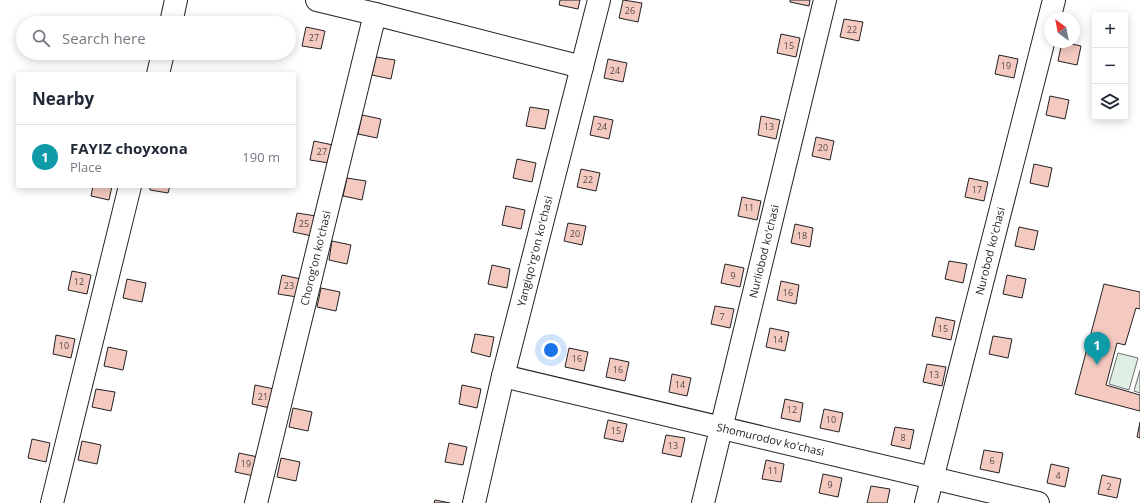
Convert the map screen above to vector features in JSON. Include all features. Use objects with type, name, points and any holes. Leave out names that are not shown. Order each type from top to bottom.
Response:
[{"type":"street","points":[[172,16],[176,0]]},
{"type":"street","points":[[317,0],[582,67]]},
{"type":"street","name":"Yangiqo'rg'on ko'chasi","points":[[474,503],[502,376],[600,0]]},
{"type":"street","name":"Nurliobod ko'chasi","points":[[703,503],[825,0]]},
{"type":"street","name":"Nurobod ko'chasi","points":[[926,503],[1054,0]]},
{"type":"street","name":"Chorog'on ko'chasi","points":[[256,503],[375,14]]},
{"type":"street","points":[[158,72],[161,60]]},
{"type":"street","points":[[52,503],[130,188]]},
{"type":"street","name":"Shomurodov ko'chasi","points":[[502,376],[720,429],[932,477],[1038,503]]},
{"type":"green space","points":[[1118,353],[1138,358],[1129,390],[1109,384]]},
{"type":"green space","points":[[1140,370],[1140,393],[1134,391]]},
{"type":"building","points":[[560,0],[580,0],[578,9],[559,5]]},
{"type":"building","points":[[623,0],[642,3],[638,22],[619,18]]},
{"type":"building","points":[[790,0],[810,0],[809,6],[790,2]]},
{"type":"building","points":[[844,19],[863,22],[859,41],[840,37]]},
{"type":"building","points":[[306,27],[325,31],[321,49],[302,46]]},
{"type":"building","points":[[781,34],[800,38],[796,57],[777,53]]},
{"type":"building","points":[[1081,46],[1077,65],[1058,61],[1061,48],[1080,48]]},
{"type":"building","points":[[999,55],[1018,59],[1014,78],[995,74]]},
{"type":"building","points":[[376,57],[395,60],[391,79],[372,75]]},
{"type":"building","points":[[608,59],[627,63],[623,82],[604,78]]},
{"type":"building","points":[[1050,96],[1069,100],[1065,119],[1046,115]]},
{"type":"building","points":[[530,107],[549,110],[545,129],[526,126]]},
{"type":"building","points":[[362,115],[381,119],[377,138],[358,134]]},
{"type":"building","points":[[594,116],[613,120],[609,139],[590,135]]},
{"type":"building","points":[[761,116],[780,120],[776,139],[758,135]]},
{"type":"building","points":[[816,137],[834,141],[830,160],[812,156]]},
{"type":"building","points":[[314,141],[333,145],[329,163],[310,160]]},
{"type":"building","points":[[517,159],[536,163],[532,182],[513,178]]},
{"type":"building","points":[[1034,164],[1052,168],[1048,187],[1030,183]]},
{"type":"building","points":[[581,169],[600,173],[596,191],[577,187]]},
{"type":"building","points":[[347,178],[366,181],[362,200],[343,196]]},
{"type":"building","points":[[969,178],[988,182],[984,201],[965,197]]},
{"type":"building","points":[[93,188],[112,188],[109,200],[91,196]]},
{"type":"building","points":[[150,188],[169,188],[168,193],[150,190]]},
{"type":"building","points":[[742,197],[761,201],[757,220],[738,216]]},
{"type":"building","points":[[506,206],[525,210],[521,229],[502,225]]},
{"type":"building","points":[[297,213],[316,216],[312,236],[293,232]]},
{"type":"building","points":[[568,223],[586,226],[582,245],[564,241]]},
{"type":"building","points":[[795,224],[813,228],[810,247],[791,243]]},
{"type":"building","points":[[1019,227],[1038,231],[1034,250],[1015,246]]},
{"type":"building","points":[[332,241],[351,245],[347,264],[329,260]]},
{"type":"building","points":[[949,261],[967,264],[963,283],[945,279]]},
{"type":"building","points":[[725,264],[744,268],[740,287],[721,283]]},
{"type":"building","points":[[492,265],[510,269],[507,288],[488,284]]},
{"type":"building","points":[[72,271],[91,275],[87,294],[68,290]]},
{"type":"building","points":[[282,275],[301,279],[297,297],[278,294]]},
{"type":"building","points":[[1007,275],[1026,279],[1022,298],[1003,294]]},
{"type":"building","points":[[127,279],[146,283],[142,302],[123,298]]},
{"type":"building","points":[[781,281],[799,285],[796,304],[777,300]]},
{"type":"building","points":[[1104,284],[1140,292],[1140,309],[1136,308],[1125,345],[1117,343],[1106,385],[1140,395],[1140,411],[1075,394]]},
{"type":"building","points":[[321,288],[340,292],[336,311],[317,307]]},
{"type":"building","points":[[715,306],[734,309],[730,328],[711,324]]},
{"type":"building","points":[[936,317],[955,321],[951,340],[932,336]]},
{"type":"building","points":[[770,328],[789,332],[785,351],[766,347]]},
{"type":"building","points":[[475,334],[494,337],[490,357],[471,352]]},
{"type":"building","points":[[56,335],[75,339],[71,358],[53,354]]},
{"type":"building","points":[[993,336],[1012,339],[1008,358],[989,354]]},
{"type":"building","points":[[108,347],[127,351],[123,370],[104,366]]},
{"type":"building","points":[[569,348],[588,352],[584,371],[565,367]]},
{"type":"building","points":[[610,358],[629,362],[625,381],[606,377]]},
{"type":"building","points":[[927,364],[946,367],[942,386],[923,382]]},
{"type":"building","points":[[672,374],[691,378],[687,396],[669,392]]},
{"type":"building","points":[[255,385],[274,389],[270,408],[252,404]]},
{"type":"building","points":[[462,385],[481,389],[477,408],[459,404]]},
{"type":"building","points":[[96,389],[115,392],[111,411],[92,407]]},
{"type":"building","points":[[785,399],[803,403],[800,422],[781,418]]},
{"type":"building","points":[[293,408],[312,412],[308,431],[289,427]]},
{"type":"building","points":[[824,409],[843,413],[839,432],[820,428]]},
{"type":"building","points":[[608,420],[627,424],[623,442],[604,438]]},
{"type":"building","points":[[1140,422],[1140,438],[1137,437]]},
{"type":"building","points":[[895,427],[914,430],[910,449],[891,445]]},
{"type":"building","points":[[666,435],[685,438],[681,457],[662,453]]},
{"type":"building","points":[[32,439],[50,443],[46,462],[28,458]]},
{"type":"building","points":[[82,441],[101,445],[97,464],[78,460]]},
{"type":"building","points":[[449,443],[467,447],[463,465],[445,462]]},
{"type":"building","points":[[984,450],[1003,453],[999,473],[980,469]]},
{"type":"building","points":[[239,453],[258,457],[254,476],[235,472]]},
{"type":"building","points":[[281,458],[300,462],[296,481],[277,477]]},
{"type":"building","points":[[766,460],[784,464],[781,482],[762,479]]},
{"type":"building","points":[[1051,464],[1069,468],[1065,487],[1047,483]]},
{"type":"building","points":[[823,474],[842,478],[838,497],[819,493]]},
{"type":"building","points":[[1102,475],[1121,479],[1117,498],[1098,494]]},
{"type":"building","points":[[871,486],[890,489],[887,503],[867,503]]},
{"type":"building","points":[[435,500],[450,503],[434,503]]},
{"type":"place","name":"FAYIZ choyxona","points":[[1097,365]]}]
